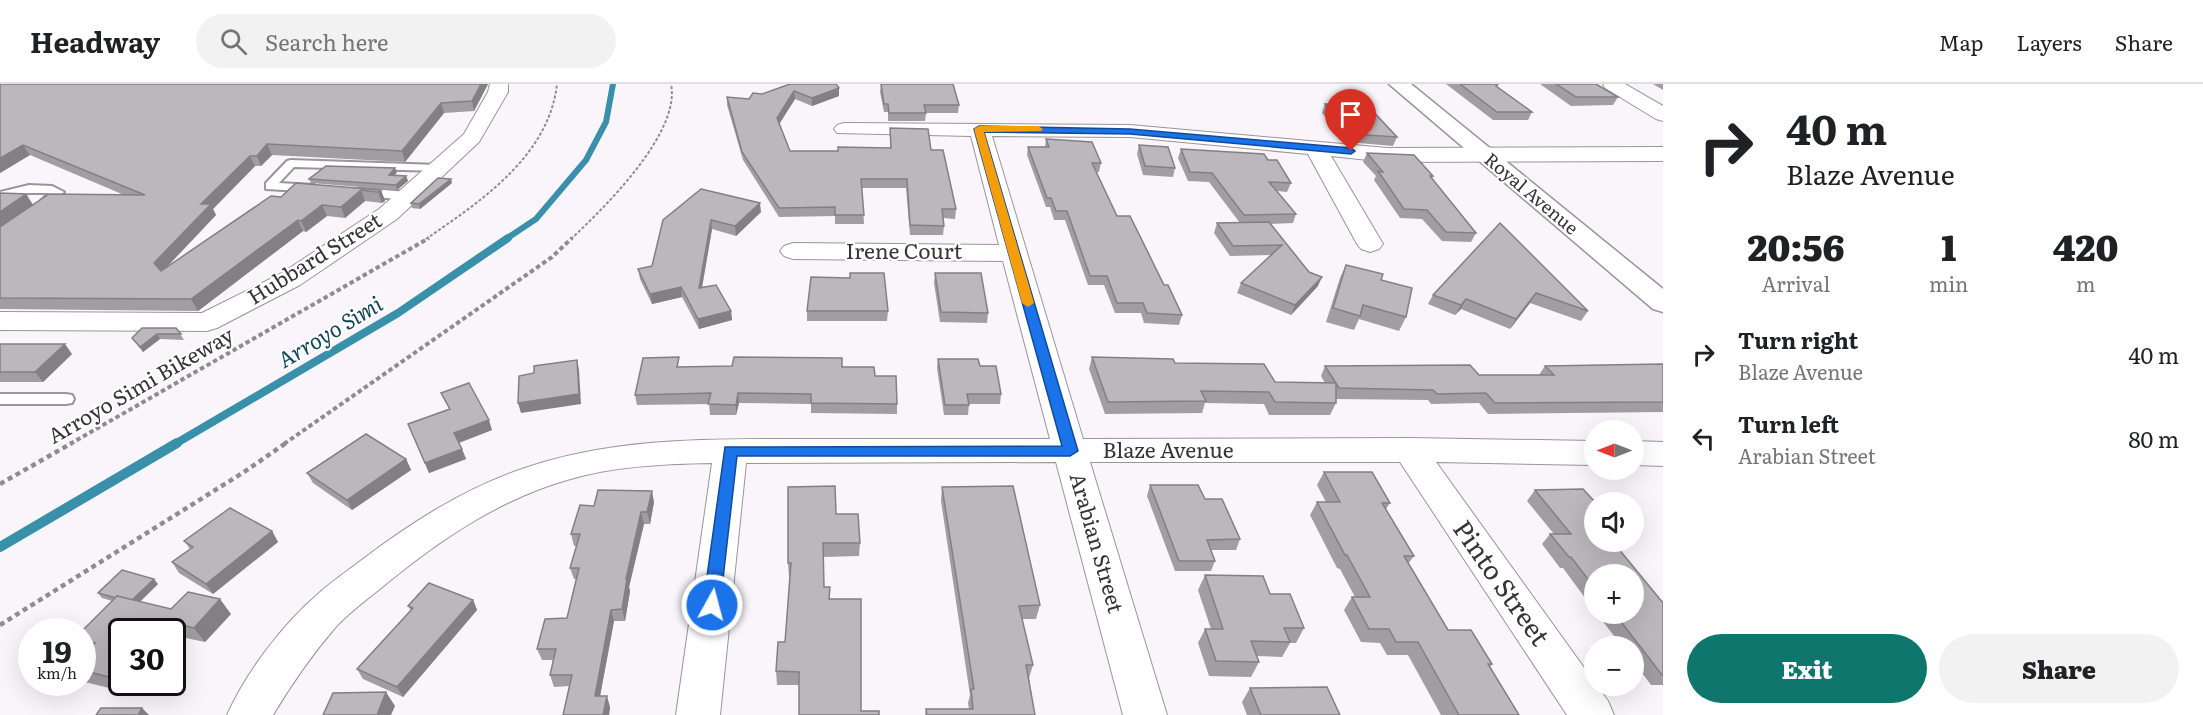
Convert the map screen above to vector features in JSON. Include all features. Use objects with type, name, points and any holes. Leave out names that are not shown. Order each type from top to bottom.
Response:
[{"type":"main road","name":"Royal Avenue","points":[[1399,84],[1663,303]]},
{"type":"street","name":"Hubbard Street","points":[[0,321],[207,322],[291,279],[388,214],[472,138],[498,92],[499,84]]},
{"type":"street","points":[[1612,84],[1663,115]]},
{"type":"street","points":[[844,129],[1130,131],[1386,155],[1663,154]]},
{"type":"street","name":"Arabian Street","points":[[979,129],[1145,715]]},
{"type":"street","points":[[1315,147],[1370,244]]},
{"type":"street","name":"Irene Court","points":[[793,251],[1014,253]]},
{"type":"street","name":"Blaze Avenue","points":[[249,715],[274,674],[330,607],[399,550],[463,508],[510,486],[594,461],[639,454],[730,451],[1410,450],[1584,453]]},
{"type":"street","name":"Pinto Street","points":[[1410,450],[1592,715]]},
{"type":"street","points":[[698,715],[730,451]]},
{"type":"street","points":[[1644,453],[1663,454]]},
{"type":"lane","points":[[327,190],[270,186],[291,163],[438,168]]},
{"type":"lane","points":[[0,196],[22,190],[52,189],[58,192],[27,218]]},
{"type":"lane","points":[[350,192],[408,196]]},
{"type":"lane","points":[[0,399],[66,399]]},
{"type":"path","name":"Arroyo Simi Bikeway","points":[[0,484],[424,241],[487,196],[538,140],[557,97],[557,84]]},
{"type":"path","points":[[0,625],[244,472],[552,257],[611,201],[662,134],[673,94],[671,84]]},
{"type":"building","points":[[0,84],[481,84],[472,101],[441,103],[402,151],[267,144],[257,156],[250,156],[201,204],[211,204],[154,263],[161,271],[271,196],[281,197],[296,183],[381,190],[378,192],[361,190],[341,207],[322,205],[301,221],[298,220],[191,299],[0,298],[0,227],[49,194],[145,195],[23,145],[0,158]]},
{"type":"building","points":[[790,84],[836,84],[839,88],[812,98],[794,91],[777,118],[790,151],[838,151],[838,147],[891,148],[890,128],[928,129],[931,150],[943,150],[956,209],[942,209],[944,226],[910,225],[907,179],[861,179],[864,215],[835,215],[835,207],[779,208],[742,152],[727,97],[749,99],[753,93],[762,94]]},
{"type":"building","points":[[881,84],[953,84],[959,105],[924,105],[926,113],[889,113],[888,104],[884,104]]},
{"type":"building","points":[[1460,84],[1497,84],[1496,86],[1532,112],[1497,112]]},
{"type":"building","points":[[1556,84],[1596,84],[1618,97],[1576,97]]},
{"type":"building","points":[[1325,104],[1367,105],[1397,137],[1350,134]]},
{"type":"building","points":[[1046,139],[1092,142],[1101,163],[1092,163],[1117,216],[1130,216],[1164,285],[1168,285],[1182,315],[1147,313],[1143,303],[1117,303],[1107,276],[1090,276],[1067,211],[1056,211],[1051,198],[1047,198],[1028,147],[1049,147]]},
{"type":"building","points":[[1139,145],[1168,147],[1175,168],[1145,166]]},
{"type":"building","points":[[1181,149],[1264,154],[1268,160],[1277,160],[1291,183],[1269,182],[1296,214],[1244,215],[1212,173],[1190,172]]},
{"type":"building","points":[[1367,153],[1414,155],[1433,176],[1430,176],[1476,233],[1446,232],[1427,210],[1404,209],[1378,171],[1383,172]]},
{"type":"building","points":[[326,166],[395,168],[389,175],[406,176],[396,185],[309,179]]},
{"type":"building","points":[[438,178],[451,179],[419,204],[411,203]]},
{"type":"building","points":[[701,189],[760,203],[735,226],[711,220],[699,288],[716,285],[731,311],[698,319],[681,287],[650,294],[638,269],[652,266],[663,220]]},
{"type":"building","points":[[0,193],[26,194],[0,212]]},
{"type":"building","points":[[1269,222],[1309,272],[1322,277],[1295,305],[1241,283],[1282,245],[1233,246],[1217,223]]},
{"type":"building","points":[[1500,223],[1588,311],[1536,293],[1516,319],[1466,299],[1461,305],[1433,295]]},
{"type":"building","points":[[1346,265],[1383,274],[1381,280],[1412,288],[1406,317],[1363,305],[1360,316],[1333,308]]},
{"type":"building","points":[[850,273],[884,273],[888,311],[807,311],[811,277],[850,278]]},
{"type":"building","points":[[935,273],[981,273],[988,313],[941,312]]},
{"type":"building","points":[[142,328],[176,328],[181,334],[157,334],[140,347],[132,338]]},
{"type":"building","points":[[0,344],[65,344],[35,372],[0,372]]},
{"type":"building","points":[[679,357],[677,367],[732,366],[734,357],[842,358],[842,367],[874,367],[875,376],[896,376],[897,404],[811,403],[811,394],[738,393],[736,405],[708,404],[711,393],[635,395],[643,358]]},
{"type":"building","points":[[1092,357],[1173,359],[1175,363],[1264,364],[1275,382],[1336,383],[1336,403],[1275,402],[1269,392],[1201,391],[1206,401],[1108,402]]},
{"type":"building","points":[[938,359],[978,359],[980,366],[996,366],[1001,394],[967,394],[969,405],[945,405]]},
{"type":"building","points":[[577,360],[579,394],[518,403],[519,376],[534,373],[534,366]]},
{"type":"building","points":[[1663,364],[1663,402],[1495,403],[1486,393],[1437,394],[1433,390],[1339,388],[1325,366],[1470,365],[1479,375],[1554,375],[1545,366]]},
{"type":"building","points":[[469,383],[489,420],[454,433],[462,449],[425,463],[408,424],[450,409],[441,393]]},
{"type":"building","points":[[366,434],[406,459],[347,500],[307,473]]},
{"type":"building","points":[[1324,472],[1372,472],[1390,503],[1382,503],[1414,556],[1404,556],[1448,630],[1471,630],[1492,664],[1488,664],[1519,715],[1459,715],[1418,642],[1396,642],[1389,629],[1369,629],[1352,597],[1370,597],[1317,502],[1340,502]]},
{"type":"building","points":[[1150,485],[1198,485],[1205,499],[1222,499],[1240,539],[1207,540],[1215,561],[1179,561]]},
{"type":"building","points":[[835,486],[836,514],[858,514],[860,543],[823,543],[824,587],[830,587],[829,599],[861,599],[861,711],[879,711],[879,715],[799,715],[799,672],[776,671],[778,642],[785,642],[791,563],[788,563],[788,487]]},
{"type":"building","points":[[1013,486],[1040,605],[1019,606],[1033,665],[1026,665],[1035,715],[927,715],[926,709],[973,709],[971,689],[974,689],[942,487]]},
{"type":"building","points":[[1583,489],[1586,492],[1584,552],[1621,552],[1631,564],[1584,564],[1584,574],[1550,534],[1571,534],[1535,490]]},
{"type":"building","points":[[598,490],[652,491],[647,512],[641,512],[626,579],[622,609],[611,610],[595,696],[607,696],[603,715],[563,715],[572,675],[550,675],[556,649],[537,649],[545,619],[567,618],[579,568],[570,568],[580,534],[571,534],[580,505],[594,506]]},
{"type":"building","points":[[230,508],[272,531],[206,584],[172,562],[193,547],[184,541]]},
{"type":"building","points":[[122,570],[154,579],[132,600],[98,593]]},
{"type":"building","points":[[1205,575],[1263,576],[1270,594],[1290,594],[1304,628],[1284,628],[1290,642],[1251,641],[1259,662],[1216,661],[1205,629],[1223,629]]},
{"type":"building","points":[[1644,580],[1663,603],[1663,675],[1644,652],[1644,636],[1632,636],[1623,624],[1644,624]]},
{"type":"building","points":[[429,583],[473,600],[397,687],[357,669],[413,608],[408,606]]},
{"type":"building","points":[[188,592],[220,599],[194,628],[186,626],[186,618],[108,618],[108,677],[96,674],[95,618],[117,596],[171,609]]},
{"type":"building","points":[[1327,687],[1340,715],[1261,715],[1250,688]]},
{"type":"building","points":[[386,692],[377,715],[323,715],[333,693]]},
{"type":"building","points":[[101,708],[142,708],[138,715],[96,715]]},
{"type":"waterway","name":"Arroyo Simi","points":[[506,239],[536,219],[586,160],[606,122],[613,84]]},
{"type":"waterway","name":"Arroyo Simi","points":[[175,444],[398,313],[508,238]]},
{"type":"waterway","name":"Arroyo Simi","points":[[0,547],[177,443]]},
{"type":"slow traffic","points":[[1028,303],[979,129],[1038,129]]},
{"type":"route","points":[[712,605],[730,451],[1070,451],[979,129],[1130,131],[1351,151]]}]
